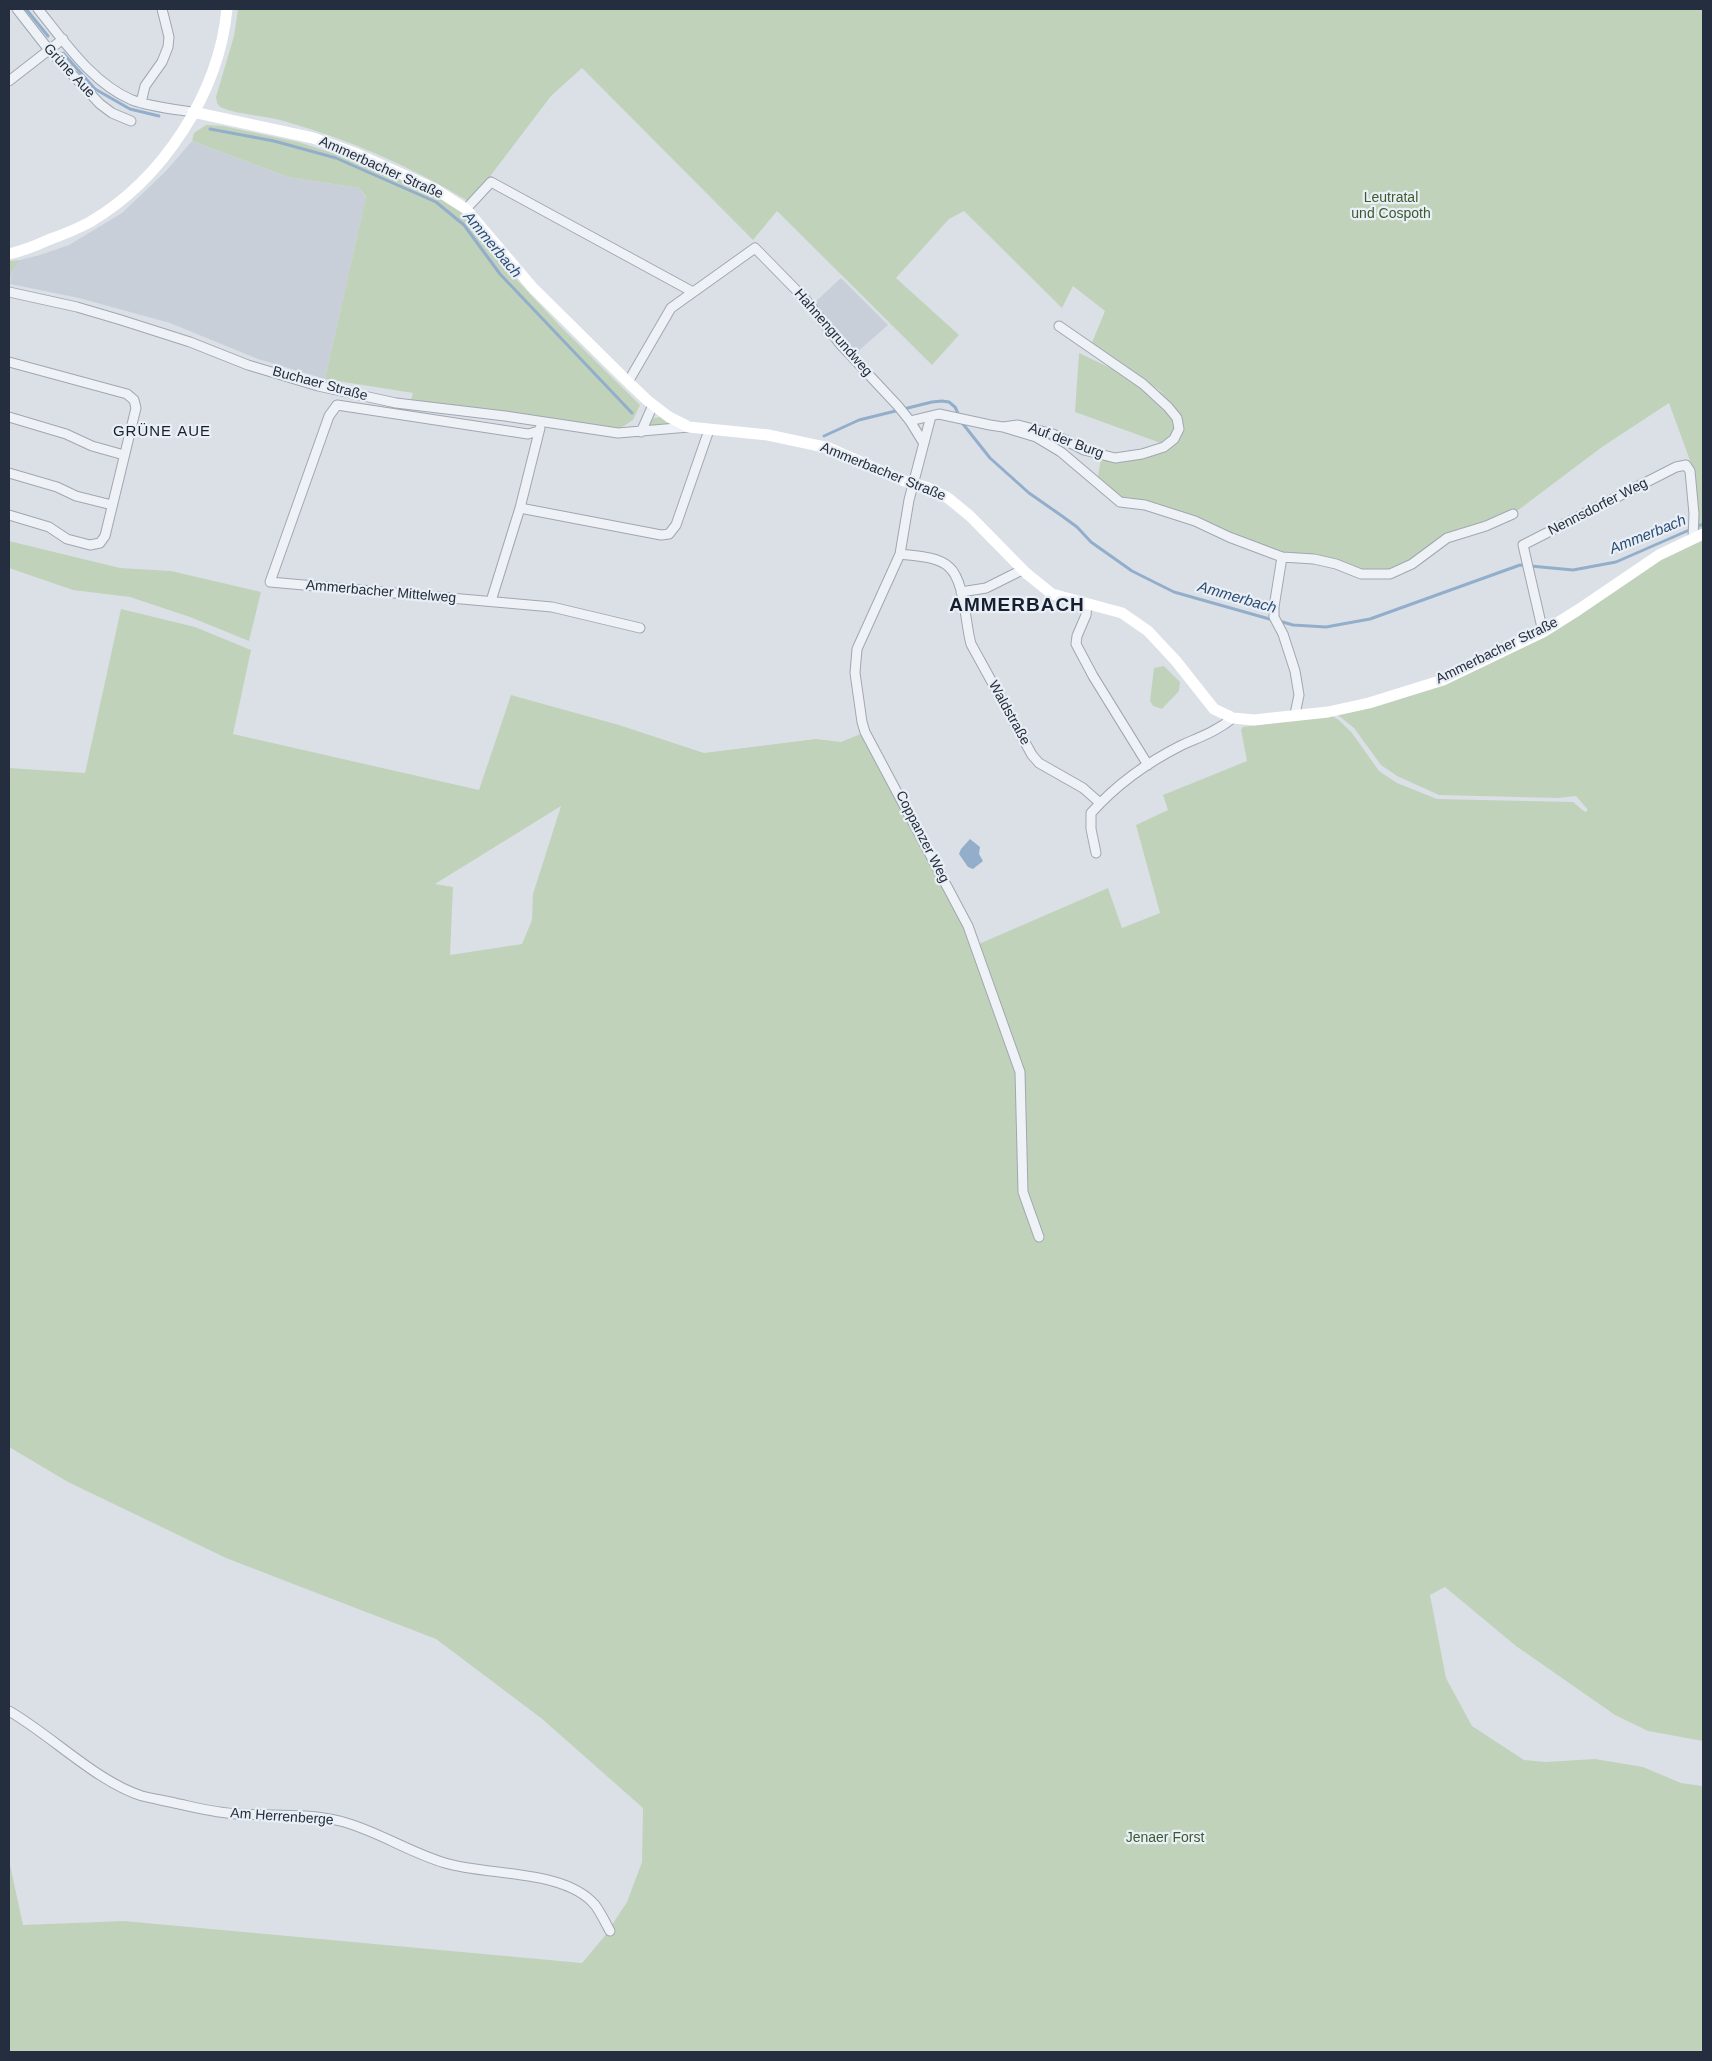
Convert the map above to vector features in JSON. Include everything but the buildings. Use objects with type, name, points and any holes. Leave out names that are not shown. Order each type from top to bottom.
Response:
[{"type":"main road","points":[[9,254],[64,234],[89,222],[108,210],[136,187],[156,165],[179,135],[193,112],[216,61],[222,40],[227,9]]},
{"type":"main road","name":"Ammerbacher Straße","points":[[193,112],[313,138],[357,154],[422,183],[466,209],[533,288],[628,382],[653,405],[680,424],[709,430],[768,435],[820,445],[914,484],[926,487],[956,504],[1022,570],[1052,594],[1122,613],[1148,630],[1176,661],[1214,709],[1233,718],[1254,720],[1295,714],[1328,712],[1369,703],[1443,680],[1543,632],[1659,555],[1698,536]]},
{"type":"street","name":"Grüne Aue","points":[[17,9],[49,50],[104,108],[131,121]]},
{"type":"street","name":"Ammerbacher Straße","points":[[38,9],[92,72],[120,94],[141,102],[193,112]]},
{"type":"street","points":[[141,102],[145,86],[162,62],[168,47],[169,37],[162,9]]},
{"type":"street","points":[[9,81],[63,39]]},
{"type":"street","points":[[466,209],[491,182],[693,292],[671,308],[628,382]]},
{"type":"street","name":"Hahnengrundweg","points":[[693,292],[755,248],[805,299],[841,345],[898,406],[908,418],[922,442]]},
{"type":"street","name":"Buchaer Straße","points":[[9,292],[77,307],[121,320],[318,386],[396,403],[618,433],[689,427]]},
{"type":"street","name":"Auf der Burg","points":[[931,416],[939,414],[1003,426],[1018,425],[1036,428],[1053,434],[1084,450],[1115,458],[1142,454],[1164,447],[1174,439],[1178,429],[1177,418],[1168,407],[1144,384],[1059,326]]},
{"type":"street","points":[[9,362],[130,396],[135,402],[136,408],[104,538],[100,543],[92,546],[64,538],[49,527],[9,515]]},
{"type":"street","name":"Buchaer Straße","points":[[270,582],[329,416],[337,405],[528,434],[539,431]]},
{"type":"street","points":[[641,432],[653,405]]},
{"type":"street","points":[[908,418],[931,416],[922,442]]},
{"type":"street","points":[[9,417],[66,434],[92,446],[124,455]]},
{"type":"street","points":[[492,601],[520,508],[542,422]]},
{"type":"street","points":[[1003,426],[1036,436],[1061,452],[1120,502],[1145,505],[1195,521],[1229,537],[1282,556],[1314,559],[1336,564],[1361,574],[1390,574],[1412,564],[1448,538],[1486,526],[1513,514]]},
{"type":"street","points":[[520,508],[661,535],[670,534],[676,525],[709,430]]},
{"type":"street","name":"Coppanzer Weg","points":[[922,442],[909,500],[900,554],[857,649],[855,673],[862,722],[865,732],[968,926],[1020,1072],[1023,1192],[1039,1237]]},
{"type":"street","name":"Nennsdorfer Weg","points":[[1543,632],[1523,545],[1625,492],[1676,467],[1686,465],[1690,471],[1694,532],[1698,536]]},
{"type":"street","points":[[9,473],[58,487],[76,496],[112,505]]},
{"type":"street","name":"Waldstraße","points":[[900,554],[933,559],[948,566],[957,579],[961,592],[971,644],[1032,755],[1039,763],[1083,788],[1100,803]]},
{"type":"street","points":[[1282,556],[1274,617],[1283,634],[1295,671],[1298,695],[1295,714]]},
{"type":"street","points":[[961,592],[986,588],[1022,570]]},
{"type":"street","name":"Ammerbacher Mittelweg","points":[[270,582],[552,607],[640,628]]},
{"type":"street","points":[[1087,604],[1086,615],[1076,636],[1076,644],[1092,676],[1148,765]]},
{"type":"street","points":[[1096,853],[1091,829],[1091,813],[1100,803],[1148,765],[1181,746],[1220,729],[1233,718]]},
{"type":"street","name":"Am Herrenberge","points":[[9,1711],[39,1730],[101,1775],[141,1796],[235,1814],[307,1817],[339,1821],[367,1830],[401,1847],[445,1863],[512,1873],[556,1883],[574,1889],[595,1905],[610,1931]]},
{"type":"shaded area","points":[[192,141],[288,177],[359,188],[366,198],[325,379],[258,359],[170,323],[79,298],[10,284],[12,271],[20,260],[69,245],[122,213],[166,171]]},
{"type":"shaded area","points":[[841,278],[888,325],[855,354],[813,304]]},
{"type":"green space","name":"Leutratal und Cospoth","points":[[238,9],[1703,9],[1703,529],[1699,531],[1692,466],[1669,403],[1602,447],[1513,514],[1447,538],[1386,574],[1282,557],[1120,499],[1098,476],[1101,458],[1169,446],[1075,412],[1079,353],[1165,394],[1091,345],[1105,311],[1073,286],[1062,308],[964,211],[949,219],[896,278],[959,335],[932,365],[777,211],[753,240],[582,68],[551,96],[488,179],[468,201],[403,166],[334,137],[279,120],[220,107],[216,97],[234,36]]},
{"type":"green space","points":[[206,125],[223,126],[298,142],[367,164],[429,192],[464,212],[515,278],[560,326],[640,405],[633,420],[619,429],[411,400],[413,393],[325,379],[366,197],[359,188],[288,177],[192,141],[194,133]]},
{"type":"green space","points":[[20,260],[12,271],[9,284],[9,261]]},
{"type":"green space","points":[[661,417],[666,419],[669,424],[667,427],[658,429],[649,426],[649,423],[654,418]]},
{"type":"green space","name":"Jenaer Forst","points":[[1703,538],[1703,1741],[1648,1731],[1615,1715],[1516,1646],[1445,1587],[1430,1595],[1446,1678],[1472,1726],[1524,1760],[1546,1762],[1595,1759],[1643,1767],[1681,1783],[1703,1786],[1703,2052],[9,2052],[9,1860],[23,1925],[124,1921],[582,1963],[604,1937],[627,1902],[642,1862],[643,1808],[541,1718],[436,1639],[226,1558],[68,1482],[9,1447],[9,768],[85,773],[121,609],[195,627],[251,650],[233,734],[479,790],[511,695],[619,725],[704,753],[816,739],[841,742],[863,733],[958,910],[972,947],[1108,888],[1122,928],[1160,913],[1136,825],[1168,810],[1163,795],[1247,761],[1241,730],[1243,727],[1331,715],[1352,733],[1379,771],[1397,783],[1437,799],[1573,802],[1585,812],[1588,810],[1576,796],[1558,798],[1439,795],[1397,776],[1381,765],[1354,728],[1338,715],[1444,683],[1660,558]],"holes":[[[561,806],[533,894],[532,920],[522,944],[450,955],[453,887],[435,884]]]},
{"type":"green space","points":[[9,541],[120,568],[171,571],[261,592],[249,641],[190,617],[130,597],[73,590],[9,568]]},
{"type":"green space","points":[[1164,666],[1180,682],[1179,691],[1162,709],[1153,706],[1150,701],[1154,668]]},
{"type":"water","points":[[970,839],[980,847],[979,854],[983,861],[973,869],[968,867],[959,854]]},
{"type":"waterway","name":"Ammerbach","points":[[26,9],[48,36]]},
{"type":"waterway","name":"Ammerbach","points":[[63,53],[95,89],[130,109],[159,116]]},
{"type":"waterway","name":"Ammerbach","points":[[210,129],[274,141],[336,158],[436,202],[464,225],[500,274],[632,413]]},
{"type":"waterway","name":"Ammerbach","points":[[824,436],[859,420],[932,402],[949,402],[955,407],[963,424],[990,458],[1029,493],[1077,527],[1091,542],[1132,571],[1174,592],[1273,620]]},
{"type":"waterway","name":"Ammerbach","points":[[1279,621],[1293,625],[1326,627],[1370,619],[1520,565],[1573,570],[1616,562],[1703,524]]},
{"type":"district","name":"GRÜNE AUE","points":[[162,432]]},
{"type":"district","name":"AMMERBACH","points":[[1017,606]]}]
